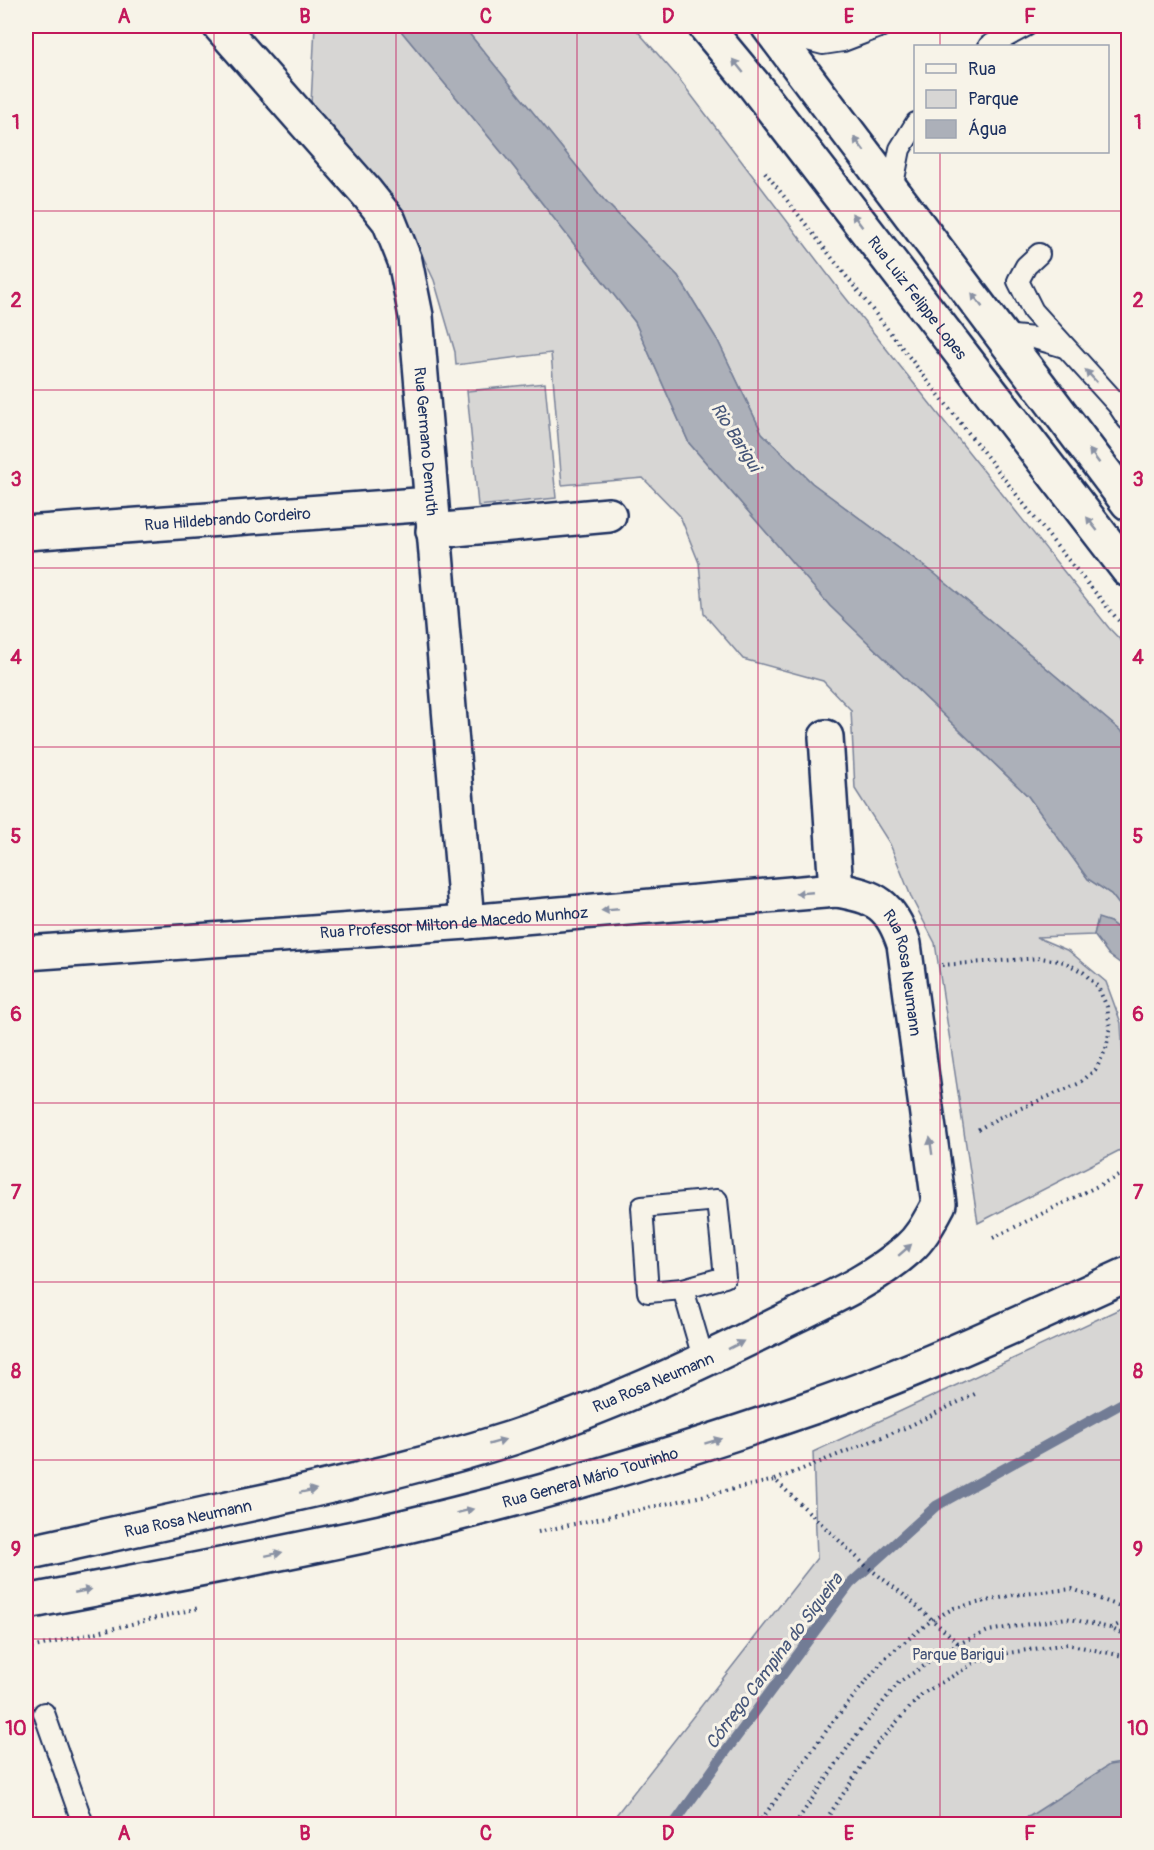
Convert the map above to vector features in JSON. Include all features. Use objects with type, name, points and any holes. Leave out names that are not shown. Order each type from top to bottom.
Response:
[{"type":"street","name":"Rua Germano Demuth","points":[[220,26],[389,221],[405,261],[416,316],[467,922]]},
{"type":"street","name":"Rua Luiz Felippe Lopes","points":[[705,26],[754,85],[1128,570]]},
{"type":"street","points":[[771,28],[1128,503]]},
{"type":"street","name":"Rua Hildebrando Cordeiro","points":[[26,532],[432,517],[609,515]]},
{"type":"street","points":[[826,737],[836,890]]},
{"type":"street","name":"Rua Professor Milton de Macedo Munhoz","points":[[26,953],[467,922],[836,890],[858,893],[881,904]]},
{"type":"street","name":"Rua Rosa Neumann","points":[[26,1553],[328,1487],[418,1465],[523,1434],[607,1403],[704,1361],[834,1296],[883,1268],[909,1248],[928,1225],[939,1204],[904,944],[897,923],[881,904]]},
{"type":"street","name":"Rua General Mário Tourinho","points":[[26,1602],[262,1557],[392,1529],[518,1498],[636,1465],[816,1406],[906,1373],[1128,1274]]},
{"type":"lane","points":[[771,28],[824,44],[843,41],[882,26]]},
{"type":"lane","points":[[991,45],[1026,26]]},
{"type":"lane","points":[[892,189],[900,149],[914,125]]},
{"type":"lane","points":[[1039,254],[1026,266],[1018,281],[1033,311],[1118,405],[1128,420]]},
{"type":"lane","points":[[1003,334],[1034,338],[1064,347]]},
{"type":"lane","points":[[717,1200],[725,1278],[683,1289],[648,1292],[642,1207],[717,1200]]},
{"type":"lane","points":[[683,1289],[704,1361]]},
{"type":"lane","points":[[44,1713],[83,1824]]},
{"type":"path","points":[[765,172],[1055,544],[1128,632]]},
{"type":"path","points":[[938,966],[1041,958],[1064,962],[1083,972],[1098,987],[1107,1007],[1110,1028],[1106,1049],[1096,1068],[1080,1083],[998,1118],[977,1130]]},
{"type":"path","points":[[993,1238],[1128,1171]]},
{"type":"path","points":[[533,1533],[775,1480],[908,1427],[975,1394]]},
{"type":"path","points":[[775,1480],[866,1566],[909,1599],[978,1661]]},
{"type":"path","points":[[758,1824],[835,1719],[887,1656],[932,1620],[954,1608],[1014,1595],[1071,1589],[1128,1608]]},
{"type":"path","points":[[26,1649],[207,1606]]},
{"type":"path","points":[[795,1824],[855,1737],[899,1682],[958,1644],[988,1631],[1066,1618],[1110,1628],[1128,1636]]},
{"type":"path","points":[[1110,1628],[1128,1620]]},
{"type":"path","points":[[823,1824],[875,1746],[922,1694],[978,1661],[1008,1653],[1067,1644],[1128,1657]]},
{"type":"green space","points":[[315,26],[397,26],[513,166],[635,322],[689,443],[830,606],[1028,796],[1088,879],[1111,894],[1128,916],[1124,934],[1110,922],[1098,919],[1094,935],[1036,937],[1069,951],[1106,982],[1121,1023],[1128,1146],[978,1223],[935,943],[912,899],[890,844],[855,789],[851,710],[823,681],[743,659],[704,614],[699,563],[680,516],[643,478],[562,485],[551,353],[456,365],[455,352],[434,280],[405,219],[311,104]]},
{"type":"green space","points":[[463,26],[633,26],[676,75],[841,292],[1109,628],[1128,648],[1128,737],[935,574],[812,483],[762,433],[718,341],[678,276],[604,200]]},
{"type":"green space","points":[[545,383],[556,498],[478,506],[467,391]]},
{"type":"green space","name":"Parque Barigui","points":[[1128,1305],[1128,1824],[609,1824],[817,1558],[813,1452]]},
{"type":"water","name":"Rio Barigui","points":[[397,26],[463,26],[604,200],[678,276],[718,341],[762,433],[812,483],[935,574],[1128,737],[1128,916],[1111,894],[1088,879],[1028,796],[830,606],[689,443],[635,322],[513,166]]},
{"type":"water","points":[[1098,918],[1110,922],[1124,933],[1128,923],[1128,969],[1109,955],[1094,935]]},
{"type":"water","points":[[1128,1762],[1128,1824],[1006,1824],[1030,1816],[1109,1765]]},
{"type":"waterway","name":"Córrego Campina do Siqueira","points":[[674,1824],[850,1584],[936,1506],[1128,1400]]}]
